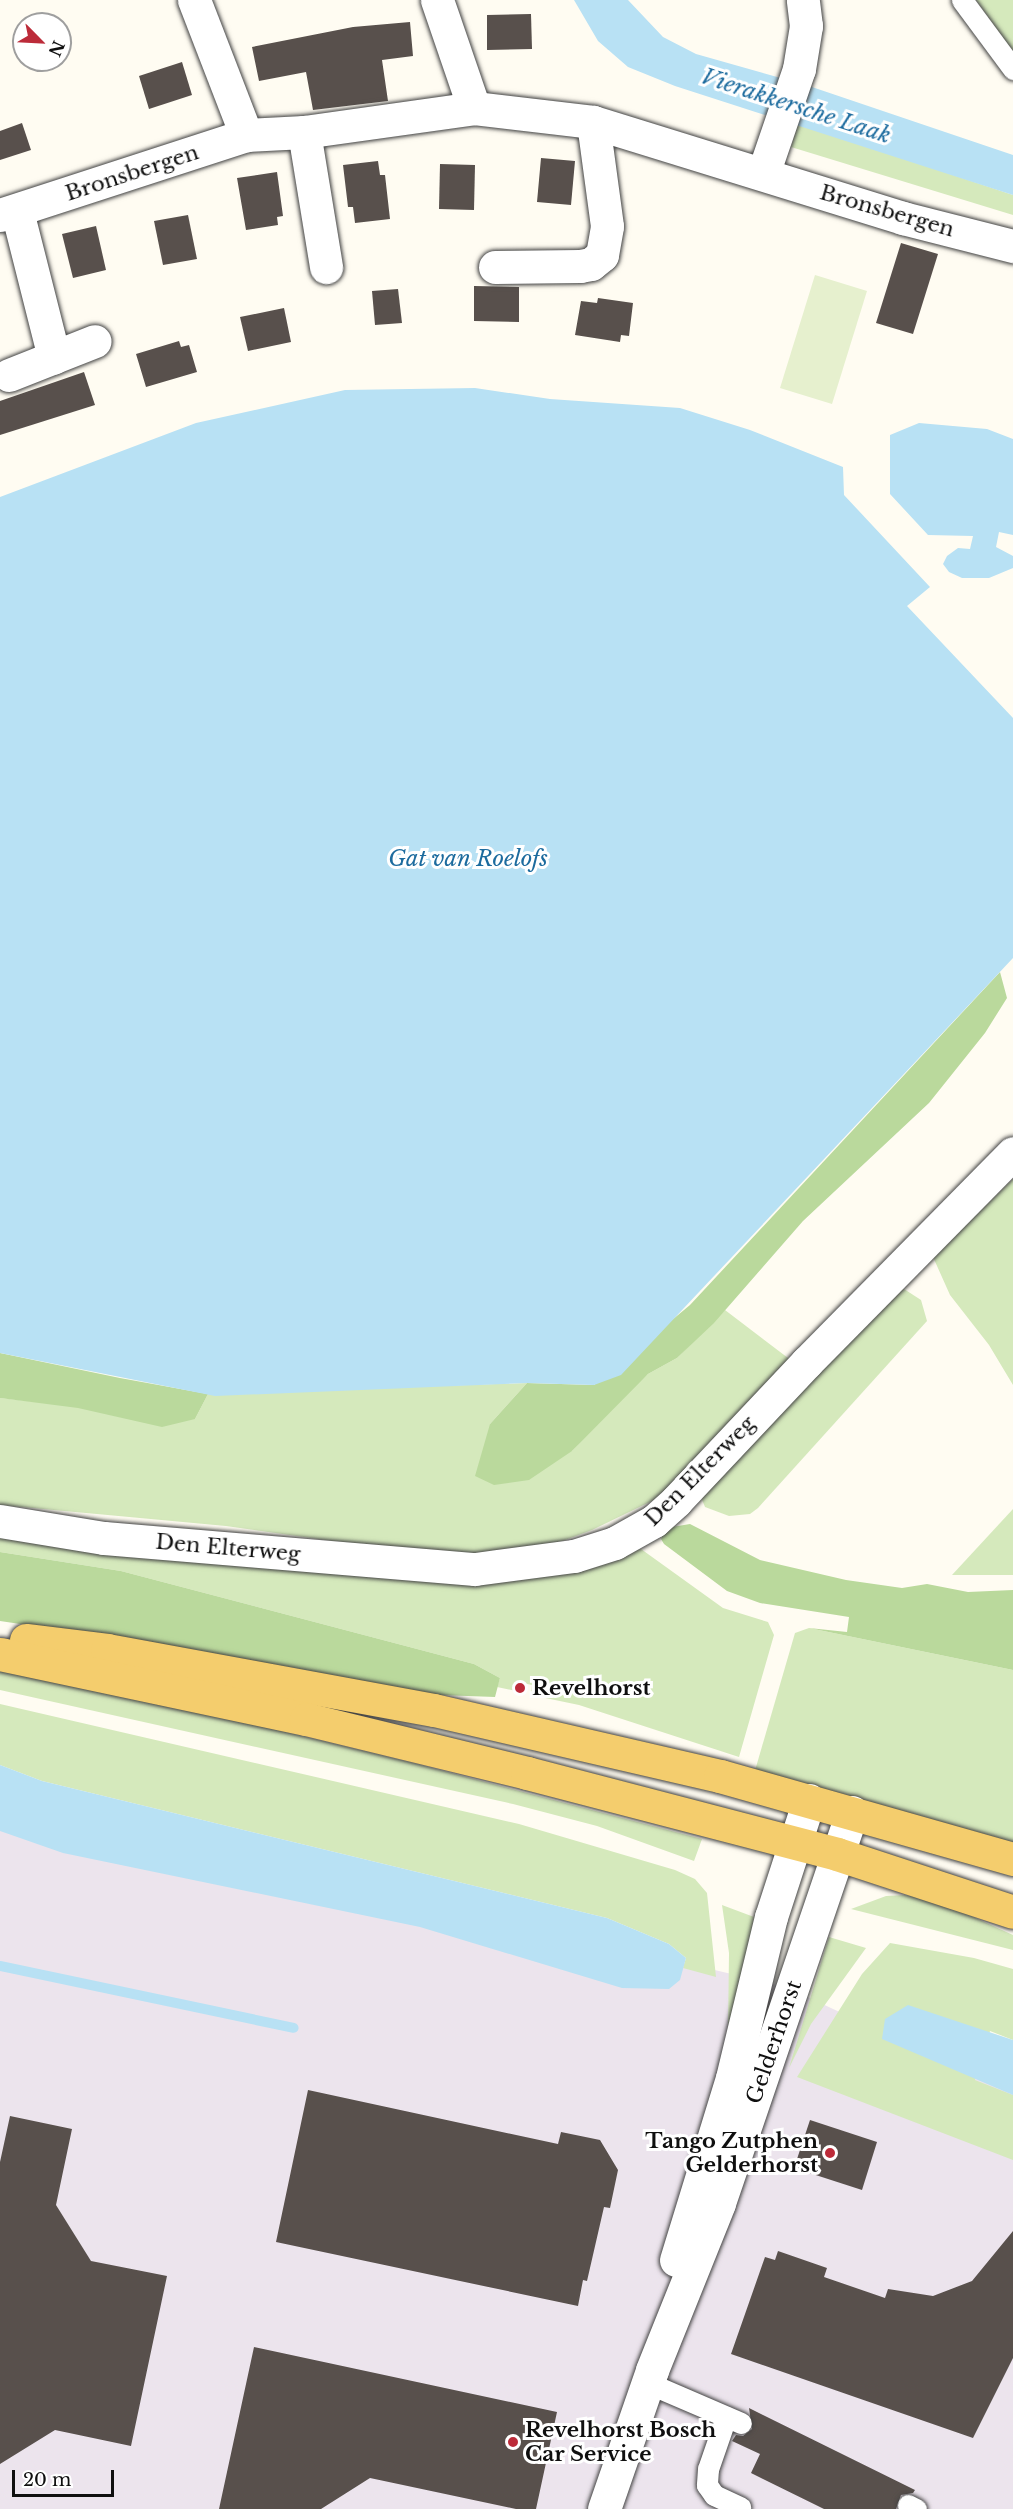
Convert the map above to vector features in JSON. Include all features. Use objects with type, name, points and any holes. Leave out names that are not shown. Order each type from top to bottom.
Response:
[{"type":"main road","points":[[0,1636],[107,1650],[434,1710],[809,1800],[1013,1859]]},
{"type":"main road","points":[[0,1654],[306,1719],[795,1842],[1013,1912]]},
{"type":"street","points":[[194,0],[246,135]]},
{"type":"street","points":[[437,0],[474,108]]},
{"type":"street","points":[[763,174],[799,69],[806,27],[803,0]]},
{"type":"street","name":"Bronsbergen","points":[[54,357],[8,213],[246,135],[304,132],[474,108],[592,122],[903,218],[1013,246]]},
{"type":"street","points":[[495,267],[580,266],[591,264],[602,255],[608,226],[598,181],[592,122]]},
{"type":"street","points":[[304,132],[326,267]]},
{"type":"street","points":[[9,375],[94,341]]},
{"type":"street","name":"Den Elterweg","points":[[0,1521],[104,1538],[475,1569],[574,1556],[615,1542],[654,1521],[676,1501],[831,1337],[1013,1154]]},
{"type":"street","name":"Gelderhorst","points":[[650,2377],[674,2266],[732,2078],[771,1917],[809,1800]]},
{"type":"street","name":"Gelderhorst","points":[[604,2509],[650,2377],[719,2203],[852,1812]]},
{"type":"lane","points":[[962,0],[1013,69]]},
{"type":"lane","points":[[650,2377],[734,2420],[708,2469],[707,2485],[714,2495],[740,2507]]},
{"type":"shaded area","points":[[0,1800],[786,1987],[1013,2093],[1013,2509],[0,2509]]},
{"type":"green space","points":[[976,0],[1013,0],[1013,52]]},
{"type":"green space","points":[[798,123],[1013,195],[1013,215],[791,147]]},
{"type":"green space","points":[[815,275],[867,291],[832,404],[780,388]]},
{"type":"green space","points":[[1000,972],[1007,998],[985,1033],[929,1103],[803,1221],[714,1323],[677,1358],[648,1374],[572,1451],[529,1480],[494,1485],[475,1476],[490,1424],[527,1383],[594,1385],[690,1305]]},
{"type":"green space","points":[[1013,1179],[1013,1385],[989,1345],[950,1295],[933,1257]]},
{"type":"green space","points":[[904,1289],[921,1300],[927,1321],[758,1508],[750,1514],[729,1516],[705,1507],[701,1497],[894,1292]]},
{"type":"green space","points":[[725,1310],[792,1361],[656,1499],[592,1530],[519,1557],[425,1554],[226,1526],[0,1505],[0,1398],[195,1419],[208,1394],[527,1383],[490,1424],[572,1451],[617,1402],[648,1374],[677,1358]]},
{"type":"green space","points":[[0,1353],[208,1394],[195,1419],[162,1427],[78,1408],[0,1398]]},
{"type":"green space","points":[[1013,1509],[1013,1575],[952,1575]]},
{"type":"green space","points":[[690,1524],[760,1560],[846,1580],[902,1588],[927,1584],[968,1592],[1013,1590],[1013,1670],[809,1628],[847,1632],[849,1617],[760,1603],[727,1591],[664,1544],[661,1539],[666,1528]]},
{"type":"green space","points":[[0,1535],[392,1575],[641,1549],[723,1608],[768,1622],[774,1635],[739,1757],[579,1705],[531,1695],[532,1685],[518,1682],[516,1691],[497,1687],[500,1678],[474,1664],[121,1571],[0,1552]]},
{"type":"green space","points":[[0,1552],[121,1571],[474,1664],[500,1678],[495,1697],[413,1694],[156,1644],[0,1621]]},
{"type":"green space","points":[[809,1628],[1013,1670],[1013,1846],[754,1774],[795,1633]]},
{"type":"green space","points":[[0,1667],[81,1682],[417,1764],[702,1839],[694,1861],[597,1826],[513,1804],[0,1690]]},
{"type":"green space","points":[[0,1704],[519,1824],[675,1870],[695,1879],[707,1893],[716,1977],[683,1968],[686,1958],[669,1944],[607,1918],[42,1781],[0,1765]]},
{"type":"green space","points":[[905,1895],[938,1901],[1013,1935],[1013,1950],[851,1909],[886,1896]]},
{"type":"green space","points":[[722,1905],[754,1917],[734,2033],[728,2030],[729,1953]]},
{"type":"green space","points":[[829,1937],[866,1948],[811,2024],[789,2068]]},
{"type":"green space","points":[[890,1943],[974,1958],[1013,1969],[1013,2040],[990,2031],[975,2080],[1013,2095],[1013,2160],[797,2077],[862,1974]]},
{"type":"water","name":"Vierakkersche Laak","points":[[574,0],[628,0],[663,37],[696,54],[809,86],[1013,155],[1013,195],[675,86],[628,67],[598,41]]},
{"type":"water","name":"Gat van Roelofs","points":[[475,388],[550,399],[680,408],[750,430],[843,467],[844,495],[930,587],[907,606],[1013,718],[1013,958],[621,1375],[594,1385],[527,1383],[215,1396],[0,1353],[0,497],[196,423],[345,390]]},
{"type":"water","points":[[919,423],[987,429],[1013,439],[1013,535],[999,532],[996,547],[1013,556],[1013,568],[989,578],[962,578],[949,572],[943,564],[947,556],[958,548],[970,549],[973,536],[928,535],[890,494],[890,435]]},
{"type":"water","points":[[0,1765],[42,1781],[607,1918],[669,1944],[686,1958],[680,1980],[669,1989],[622,1988],[420,1927],[63,1853],[0,1831]]},
{"type":"water","points":[[908,2005],[1013,2040],[1013,2095],[882,2039],[885,2019]]},
{"type":"building","points":[[531,14],[532,49],[487,50],[487,15]]},
{"type":"building","points":[[410,22],[413,56],[382,60],[388,101],[313,110],[306,72],[259,81],[252,47],[353,27]]},
{"type":"building","points":[[182,62],[192,95],[149,109],[139,76]]},
{"type":"building","points":[[22,123],[31,150],[0,160],[0,131]]},
{"type":"building","points":[[541,158],[575,161],[571,205],[537,202]]},
{"type":"building","points":[[378,161],[380,175],[385,175],[390,219],[355,223],[353,207],[348,207],[343,165]]},
{"type":"building","points":[[440,164],[475,165],[474,210],[439,209]]},
{"type":"building","points":[[277,172],[283,216],[277,217],[278,225],[246,230],[237,178]]},
{"type":"building","points":[[188,215],[197,259],[163,265],[154,221]]},
{"type":"building","points":[[96,226],[106,270],[73,278],[62,234]]},
{"type":"building","points":[[901,243],[938,254],[913,334],[876,323]]},
{"type":"building","points":[[474,286],[519,287],[519,322],[474,321]]},
{"type":"building","points":[[398,289],[402,323],[375,325],[372,291]]},
{"type":"building","points":[[598,298],[633,303],[629,336],[621,335],[620,342],[575,335],[581,301],[597,303]]},
{"type":"building","points":[[284,308],[291,342],[248,351],[240,317]]},
{"type":"building","points":[[179,341],[181,347],[189,345],[197,372],[146,387],[136,354]]},
{"type":"building","points":[[84,372],[95,405],[0,435],[0,401]]},
{"type":"building","points":[[308,2090],[558,2144],[561,2132],[600,2140],[618,2170],[610,2208],[604,2207],[587,2281],[583,2280],[578,2306],[276,2242]]},
{"type":"building","points":[[10,2116],[72,2129],[56,2205],[91,2261],[167,2276],[131,2446],[55,2430],[0,2464],[0,2162]]},
{"type":"building","points":[[810,2120],[877,2142],[862,2190],[794,2168]]},
{"type":"building","points":[[1013,2231],[1013,2358],[973,2438],[731,2354],[765,2257],[775,2260],[778,2251],[827,2268],[824,2277],[885,2298],[888,2289],[933,2296],[972,2281]]},
{"type":"building","points":[[254,2347],[557,2412],[536,2509],[516,2509],[370,2478],[321,2509],[219,2509]]},
{"type":"building","points":[[749,2408],[915,2490],[913,2493],[901,2495],[896,2509],[824,2509],[751,2473],[760,2454],[732,2441],[736,2435],[743,2436],[752,2429]]},
{"type":"waterway","points":[[0,1966],[294,2028]]},
{"type":"place","name":"Revelhorst","points":[[520,1688]]},
{"type":"place","name":"Tango Zutphen Gelderhorst","points":[[830,2153]]},
{"type":"place","name":"Revelhorst Bosch Car Service","points":[[513,2442]]}]
